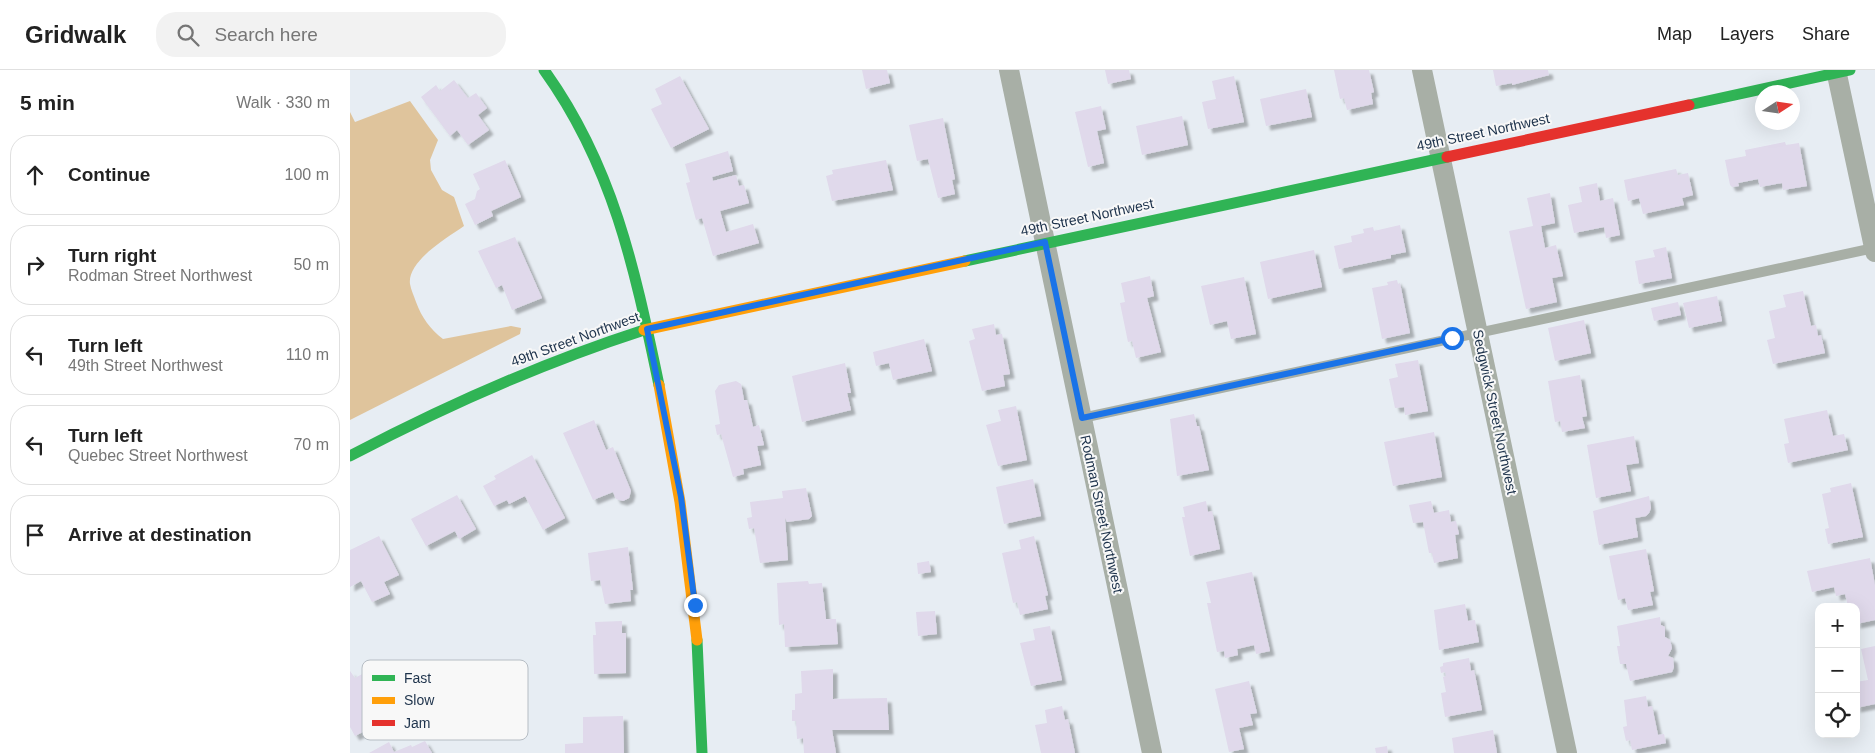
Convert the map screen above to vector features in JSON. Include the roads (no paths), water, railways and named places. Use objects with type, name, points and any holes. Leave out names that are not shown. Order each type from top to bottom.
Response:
[{"type":"street","points":[[544,70],[580,128],[612,199],[631,254],[668,426],[690,558],[699,658],[702,753]]},
{"type":"street","name":"Rodman Street Northwest","points":[[1009,70],[1152,753]]},
{"type":"street","name":"Sedgwick Street Northwest","points":[[1422,70],[1567,753]]},
{"type":"street","points":[[1841,71],[1875,250]]},
{"type":"street","name":"49th Street Northwest","points":[[350,456],[401,428],[490,386],[589,347],[647,329],[1841,71]]},
{"type":"lane","points":[[1082,418],[1875,250]]}]
